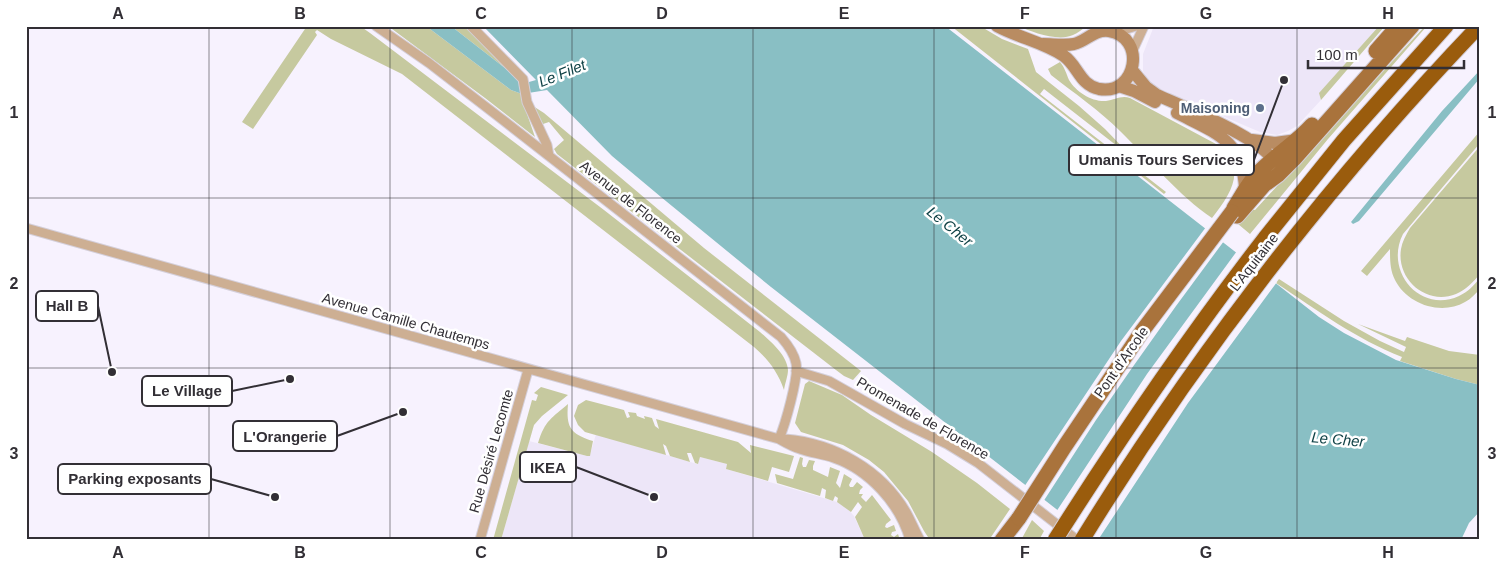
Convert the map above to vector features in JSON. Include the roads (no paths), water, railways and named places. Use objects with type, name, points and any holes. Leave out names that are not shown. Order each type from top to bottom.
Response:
[{"type":"highway","name":"L'Aquitaine","points":[[1055,540],[1113,449],[1159,382],[1265,238],[1355,127],[1446,26]]},
{"type":"highway","name":"L'Aquitaine","points":[[1082,540],[1131,461],[1239,309],[1283,252],[1368,149],[1479,26]]},
{"type":"main road","points":[[1234,214],[1245,189],[1256,174],[1310,127],[1398,26]]},
{"type":"main road","points":[[1234,214],[1294,159],[1412,26]]},
{"type":"main road","name":"Pont d'Arcole","points":[[1022,520],[1076,430],[1144,330],[1234,214]]},
{"type":"main road","points":[[1002,540],[1022,520]]},
{"type":"main road","points":[[1013,540],[1022,520]]},
{"type":"street","name":"Avenue de Florence","points":[[376,26],[429,63],[781,337],[793,354],[796,371]]},
{"type":"street","points":[[471,26],[523,79],[527,102],[547,145],[549,156]]},
{"type":"street","points":[[997,26],[1043,44],[1068,60],[1090,86],[1108,89],[1119,86],[1127,79],[1134,61],[1132,52],[1125,40],[1114,32]]},
{"type":"street","points":[[1078,72],[1075,64],[1078,46],[1090,34],[1106,31],[1114,32],[1136,26]]},
{"type":"street","points":[[1132,52],[1144,26]]},
{"type":"street","points":[[1043,44],[1066,45],[1077,43],[1084,39]]},
{"type":"street","points":[[1132,70],[1146,87],[1156,95],[1251,139],[1262,147],[1274,159],[1275,168],[1264,185]]},
{"type":"street","points":[[1119,86],[1134,91],[1224,139],[1237,153],[1241,164],[1245,189]]},
{"type":"street","points":[[1251,139],[1275,143],[1297,140]]},
{"type":"street","name":"Avenue Camille Chautemps","points":[[26,228],[779,439],[799,449],[833,457],[862,473],[878,487],[904,523],[910,540]]},
{"type":"street","name":"Rue Désiré Lecomte","points":[[480,540],[528,370]]},
{"type":"street","points":[[779,439],[796,371]]},
{"type":"street","name":"Promenade de Florence","points":[[796,371],[830,381],[897,420],[947,444],[978,463],[1077,540]]},
{"type":"street","name":"Avenue Camille Chautemps","points":[[779,439],[802,440],[832,450],[869,470],[888,487],[899,501],[920,540]]},
{"type":"water","points":[[426,26],[451,26],[515,76],[529,82],[536,80],[483,26],[945,26],[1319,317],[1344,333],[1396,360],[1480,385],[1480,511],[1469,523],[1461,540],[1096,540],[771,287],[661,197],[612,156],[547,90],[522,94],[511,90]]},
{"type":"water","points":[[1480,70],[1480,78],[1359,221],[1353,224],[1351,222],[1442,111]]},
{"type":"place","name":"Umanis Tours Services","points":[[1284,80]]},
{"type":"place","name":"Maisoning","points":[[1260,108]]},
{"type":"place","name":"Hall B","points":[[112,372]]},
{"type":"place","name":"Le Village","points":[[290,379]]},
{"type":"place","name":"L'Orangerie","points":[[403,412]]},
{"type":"place","name":"Parking exposants","points":[[275,497]]},
{"type":"place","name":"IKEA","points":[[654,497]]},
{"type":"water label","name":"Le Filet","points":[[562,73]]},
{"type":"water label","name":"Le Cher","points":[[950,226]]},
{"type":"water label","name":"Le Cher","points":[[1338,439]]}]
